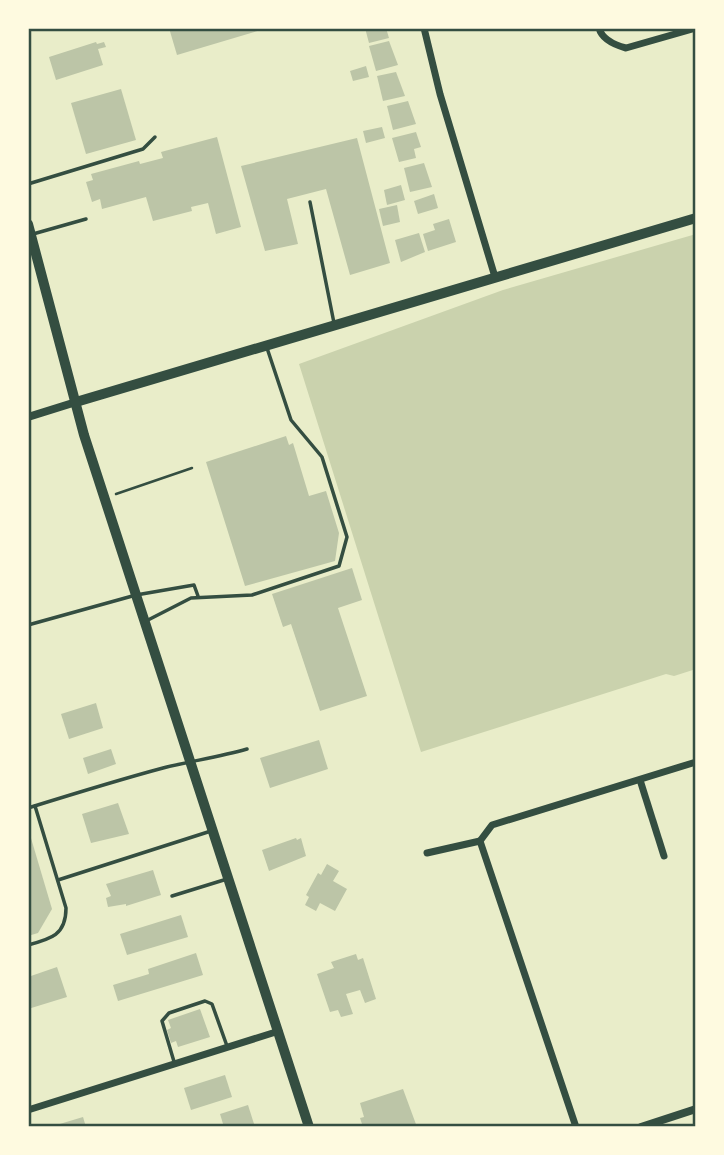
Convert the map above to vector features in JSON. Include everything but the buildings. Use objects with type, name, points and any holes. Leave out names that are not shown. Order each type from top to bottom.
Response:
[{"type":"main road","points":[[76,402],[696,218]]},
{"type":"main road","points":[[29,229],[104,498],[309,1127]]},
{"type":"street","points":[[424,28],[440,94],[495,277]]},
{"type":"street","points":[[599,28],[614,45],[625,48],[696,28]]},
{"type":"street","points":[[28,417],[76,402]]},
{"type":"street","points":[[428,853],[480,841],[492,825],[696,762]]},
{"type":"street","points":[[640,780],[664,856]]},
{"type":"street","points":[[480,841],[576,1127]]},
{"type":"street","points":[[28,1110],[279,1031]]},
{"type":"street","points":[[641,1127],[694,1112]]},
{"type":"lane","points":[[28,184],[143,149],[155,137]]},
{"type":"lane","points":[[310,202],[335,325]]},
{"type":"lane","points":[[29,229],[86,219]]},
{"type":"lane","points":[[145,622],[198,596],[252,595],[339,566],[347,537],[322,457],[292,420],[267,346]]},
{"type":"lane","points":[[28,625],[136,595],[194,585],[198,596]]},
{"type":"lane","points":[[28,807],[247,748]]},
{"type":"lane","points":[[28,945],[56,935],[66,919],[66,908],[35,806]]},
{"type":"lane","points":[[58,880],[213,831]]},
{"type":"lane","points":[[172,896],[228,879]]},
{"type":"lane","points":[[175,1065],[162,1021],[169,1013],[205,1001],[212,1004],[228,1048]]},
{"type":"path","points":[[104,498],[192,468]]},
{"type":"green space","points":[[696,234],[696,669],[674,676],[666,674],[421,752],[299,364],[503,290]]}]
